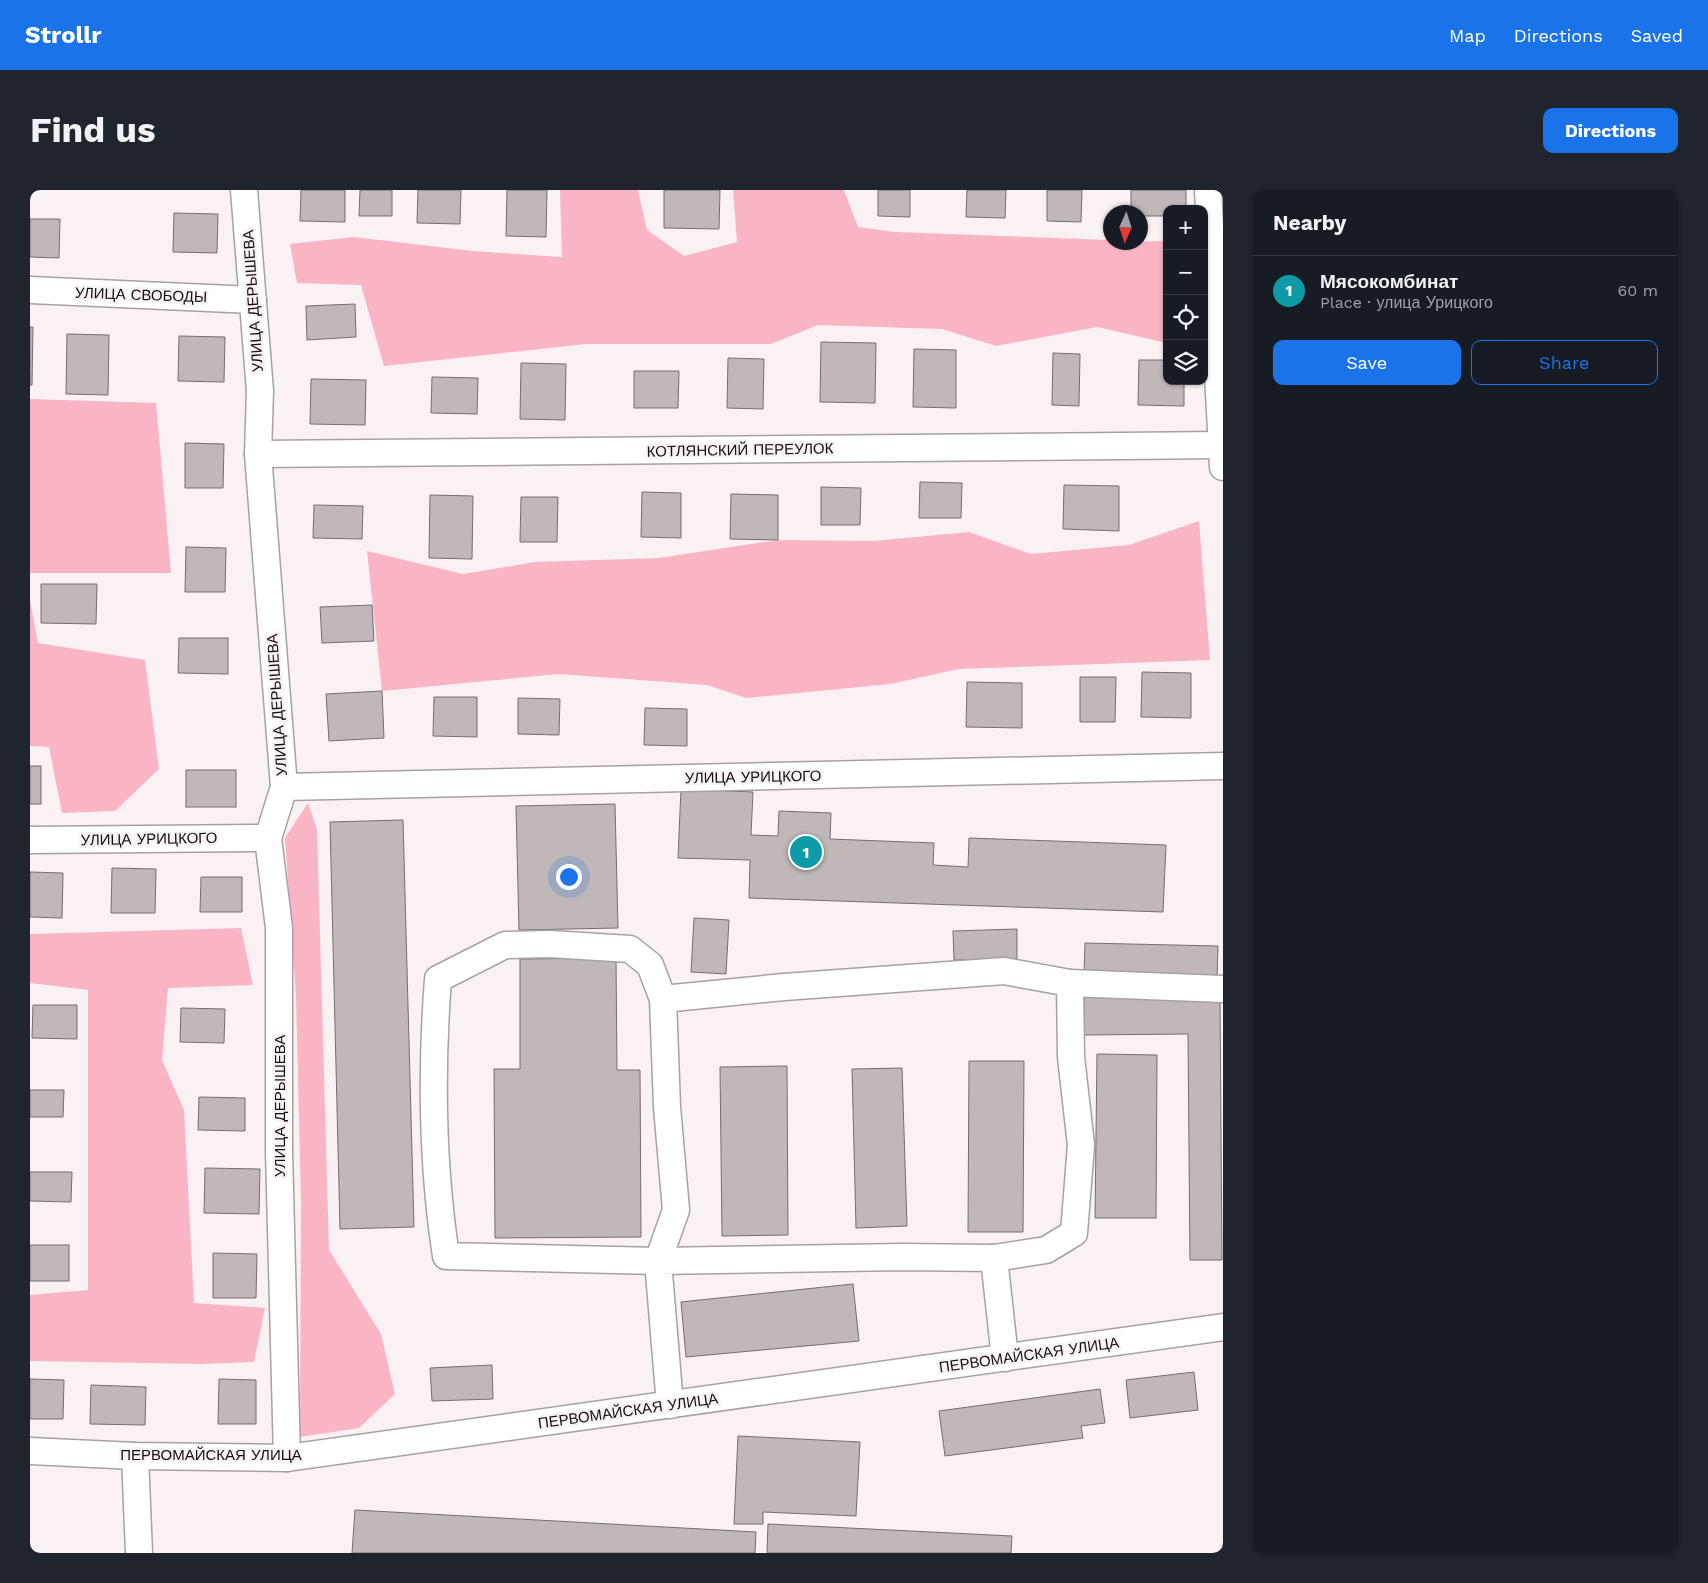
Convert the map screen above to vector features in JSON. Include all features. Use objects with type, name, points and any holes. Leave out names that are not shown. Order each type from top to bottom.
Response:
[{"type":"street","name":"УЛИЦА ДЕРЫШЕВА","points":[[244,190],[260,391],[258,454],[284,788],[268,838],[279,928],[280,1152],[287,1458]]},
{"type":"street","points":[[1208,190],[1223,453]]},
{"type":"street","name":"УЛИЦА СВОБОДЫ","points":[[30,290],[253,300]]},
{"type":"street","name":"КОТЛЯНСКИЙ ПЕРЕУЛОК","points":[[258,454],[1223,453]]},
{"type":"street","name":"УЛИЦА УРИЦКОГО","points":[[284,788],[1223,766]]},
{"type":"street","name":"УЛИЦА УРИЦКОГО","points":[[30,840],[268,838]]},
{"type":"street","points":[[670,1406],[658,1261],[676,1210],[667,1107],[662,999],[650,965],[630,949],[550,944],[505,945],[438,979],[433,1041],[438,1203],[446,1256],[658,1261],[903,1257],[994,1258],[1046,1250],[1074,1233],[1080,1145],[1071,1057],[1070,983]]},
{"type":"street","points":[[662,999],[784,986],[1004,971],[1070,983],[1223,989]]},
{"type":"street","points":[[994,1258],[1005,1358]]},
{"type":"street","name":"ПЕРВОМАЙСКАЯ УЛИЦА","points":[[30,1451],[135,1456],[287,1458],[670,1406],[1223,1327]]},
{"type":"street","points":[[135,1456],[139,1553]]},
{"type":"shaded area","points":[[560,190],[638,190],[647,230],[684,256],[737,242],[733,190],[844,190],[858,227],[895,232],[1103,240],[1103,250],[1148,250],[1148,241],[1163,241],[1163,342],[1097,327],[996,346],[942,329],[818,325],[771,344],[586,344],[384,366],[361,285],[297,283],[290,244],[354,237],[472,251],[562,257]]},
{"type":"shaded area","points":[[30,399],[156,403],[171,573],[30,573]]},
{"type":"shaded area","points":[[1199,521],[1210,660],[959,669],[890,684],[746,698],[707,685],[558,674],[382,691],[367,551],[463,574],[535,562],[659,558],[778,540],[873,541],[969,532],[1031,554],[1129,545]]},
{"type":"shaded area","points":[[30,600],[38,643],[145,660],[159,769],[115,811],[62,813],[49,747],[30,746]]},
{"type":"shaded area","points":[[308,803],[317,829],[329,1250],[381,1334],[395,1394],[359,1428],[300,1437],[301,1200],[296,996],[285,838]]},
{"type":"shaded area","points":[[241,928],[253,985],[168,988],[162,1060],[184,1110],[194,1303],[265,1308],[254,1362],[201,1364],[30,1361],[30,1295],[88,1290],[88,990],[30,983],[30,934]]},
{"type":"building","points":[[301,190],[345,190],[345,222],[300,221]]},
{"type":"building","points":[[360,190],[392,190],[392,216],[359,216]]},
{"type":"building","points":[[418,190],[461,190],[460,224],[417,223]]},
{"type":"building","points":[[507,190],[547,190],[546,237],[506,236]]},
{"type":"building","points":[[664,190],[720,190],[719,229],[664,228]]},
{"type":"building","points":[[878,190],[910,190],[910,217],[878,216]]},
{"type":"building","points":[[967,190],[1006,190],[1005,218],[966,217]]},
{"type":"building","points":[[1047,190],[1082,190],[1081,222],[1047,221]]},
{"type":"building","points":[[1131,190],[1186,190],[1186,205],[1163,205],[1163,216],[1148,216],[1148,205],[1131,205]]},
{"type":"building","points":[[174,213],[218,214],[217,253],[173,252]]},
{"type":"building","points":[[30,219],[60,219],[59,258],[30,257]]},
{"type":"building","points":[[355,304],[356,337],[307,340],[306,306]]},
{"type":"building","points":[[30,327],[33,327],[32,385],[30,385]]},
{"type":"building","points":[[67,334],[109,335],[108,395],[66,394]]},
{"type":"building","points":[[179,336],[225,337],[224,382],[178,381]]},
{"type":"building","points":[[821,342],[876,343],[875,403],[820,402]]},
{"type":"building","points":[[914,349],[956,350],[956,408],[913,407]]},
{"type":"building","points":[[1053,353],[1080,354],[1079,406],[1052,405]]},
{"type":"building","points":[[728,358],[764,359],[763,409],[727,408]]},
{"type":"building","points":[[1139,360],[1163,360],[1163,385],[1184,385],[1184,406],[1138,405]]},
{"type":"building","points":[[521,363],[566,364],[565,420],[520,419]]},
{"type":"building","points":[[634,371],[679,371],[678,408],[634,408]]},
{"type":"building","points":[[432,377],[478,378],[477,414],[431,413]]},
{"type":"building","points":[[311,379],[366,380],[365,425],[310,424]]},
{"type":"building","points":[[185,443],[224,444],[223,488],[185,488]]},
{"type":"building","points":[[920,482],[962,483],[961,518],[919,518]]},
{"type":"building","points":[[1064,485],[1119,486],[1119,531],[1063,529]]},
{"type":"building","points":[[821,487],[861,488],[860,525],[821,525]]},
{"type":"building","points":[[642,492],[681,493],[681,538],[641,537]]},
{"type":"building","points":[[731,494],[778,495],[778,540],[730,539]]},
{"type":"building","points":[[430,495],[473,496],[472,559],[429,558]]},
{"type":"building","points":[[521,497],[558,497],[557,542],[520,542]]},
{"type":"building","points":[[314,505],[363,506],[362,539],[313,538]]},
{"type":"building","points":[[186,547],[226,548],[225,592],[185,592]]},
{"type":"building","points":[[41,584],[97,584],[96,624],[41,623]]},
{"type":"building","points":[[372,605],[374,641],[322,643],[320,607]]},
{"type":"building","points":[[179,638],[228,638],[228,674],[178,673]]},
{"type":"building","points":[[1142,672],[1191,673],[1191,718],[1141,717]]},
{"type":"building","points":[[1080,677],[1116,677],[1115,722],[1080,722]]},
{"type":"building","points":[[967,682],[1022,683],[1022,728],[966,727]]},
{"type":"building","points":[[382,691],[384,738],[329,741],[326,694]]},
{"type":"building","points":[[434,697],[477,697],[477,737],[433,736]]},
{"type":"building","points":[[518,698],[560,699],[559,735],[518,734]]},
{"type":"building","points":[[645,708],[687,709],[687,746],[644,745]]},
{"type":"building","points":[[30,766],[41,766],[41,804],[30,804]]},
{"type":"building","points":[[186,770],[236,770],[236,807],[186,807]]},
{"type":"building","points":[[681,789],[753,792],[751,835],[778,836],[779,811],[831,813],[830,839],[934,843],[933,865],[968,867],[969,838],[1166,845],[1163,912],[749,898],[750,860],[678,858]]},
{"type":"building","points":[[615,804],[618,928],[519,930],[516,806]]},
{"type":"building","points":[[403,820],[414,1227],[340,1229],[330,822]]},
{"type":"building","points":[[112,868],[156,869],[155,913],[111,913]]},
{"type":"building","points":[[30,872],[63,873],[62,918],[30,917]]},
{"type":"building","points":[[201,877],[242,877],[242,912],[200,912]]},
{"type":"building","points":[[694,918],[729,920],[726,974],[691,972]]},
{"type":"building","points":[[1017,929],[1017,959],[954,960],[953,931]]},
{"type":"building","points":[[1085,943],[1218,946],[1217,978],[1084,975]]},
{"type":"building","points":[[616,958],[617,1070],[640,1070],[641,1237],[495,1238],[494,1069],[520,1069],[520,959]]},
{"type":"building","points":[[1220,994],[1222,1260],[1190,1260],[1188,1034],[1084,1035],[1084,995]]},
{"type":"building","points":[[33,1005],[77,1005],[77,1039],[32,1038]]},
{"type":"building","points":[[181,1008],[225,1009],[224,1043],[180,1042]]},
{"type":"building","points":[[1097,1054],[1157,1055],[1156,1218],[1095,1218]]},
{"type":"building","points":[[969,1061],[1024,1061],[1023,1232],[968,1232]]},
{"type":"building","points":[[787,1066],[788,1235],[722,1236],[720,1067]]},
{"type":"building","points":[[902,1068],[907,1226],[856,1228],[852,1069]]},
{"type":"building","points":[[30,1090],[64,1090],[63,1117],[30,1117]]},
{"type":"building","points":[[199,1097],[245,1098],[245,1131],[198,1130]]},
{"type":"building","points":[[205,1168],[260,1169],[259,1214],[204,1213]]},
{"type":"building","points":[[30,1172],[72,1172],[71,1202],[30,1201]]},
{"type":"building","points":[[30,1245],[69,1245],[69,1281],[30,1281]]},
{"type":"building","points":[[213,1253],[257,1254],[256,1298],[213,1298]]},
{"type":"building","points":[[853,1284],[859,1341],[686,1357],[681,1302]]},
{"type":"building","points":[[492,1365],[493,1399],[432,1401],[430,1368]]},
{"type":"building","points":[[1194,1372],[1198,1410],[1130,1418],[1126,1380]]},
{"type":"building","points":[[30,1379],[64,1380],[63,1419],[30,1419]]},
{"type":"building","points":[[219,1379],[256,1380],[256,1424],[218,1424]]},
{"type":"building","points":[[91,1385],[146,1387],[145,1425],[90,1424]]},
{"type":"building","points":[[1100,1389],[1105,1423],[1081,1426],[1083,1438],[945,1456],[939,1411]]},
{"type":"building","points":[[738,1436],[860,1442],[856,1516],[763,1512],[763,1524],[734,1524]]},
{"type":"building","points":[[355,1510],[756,1532],[755,1553],[352,1553]]},
{"type":"building","points":[[768,1524],[1012,1536],[1011,1553],[767,1553]]},
{"type":"place","name":"Мясокомбинат","points":[[806,852]]}]
